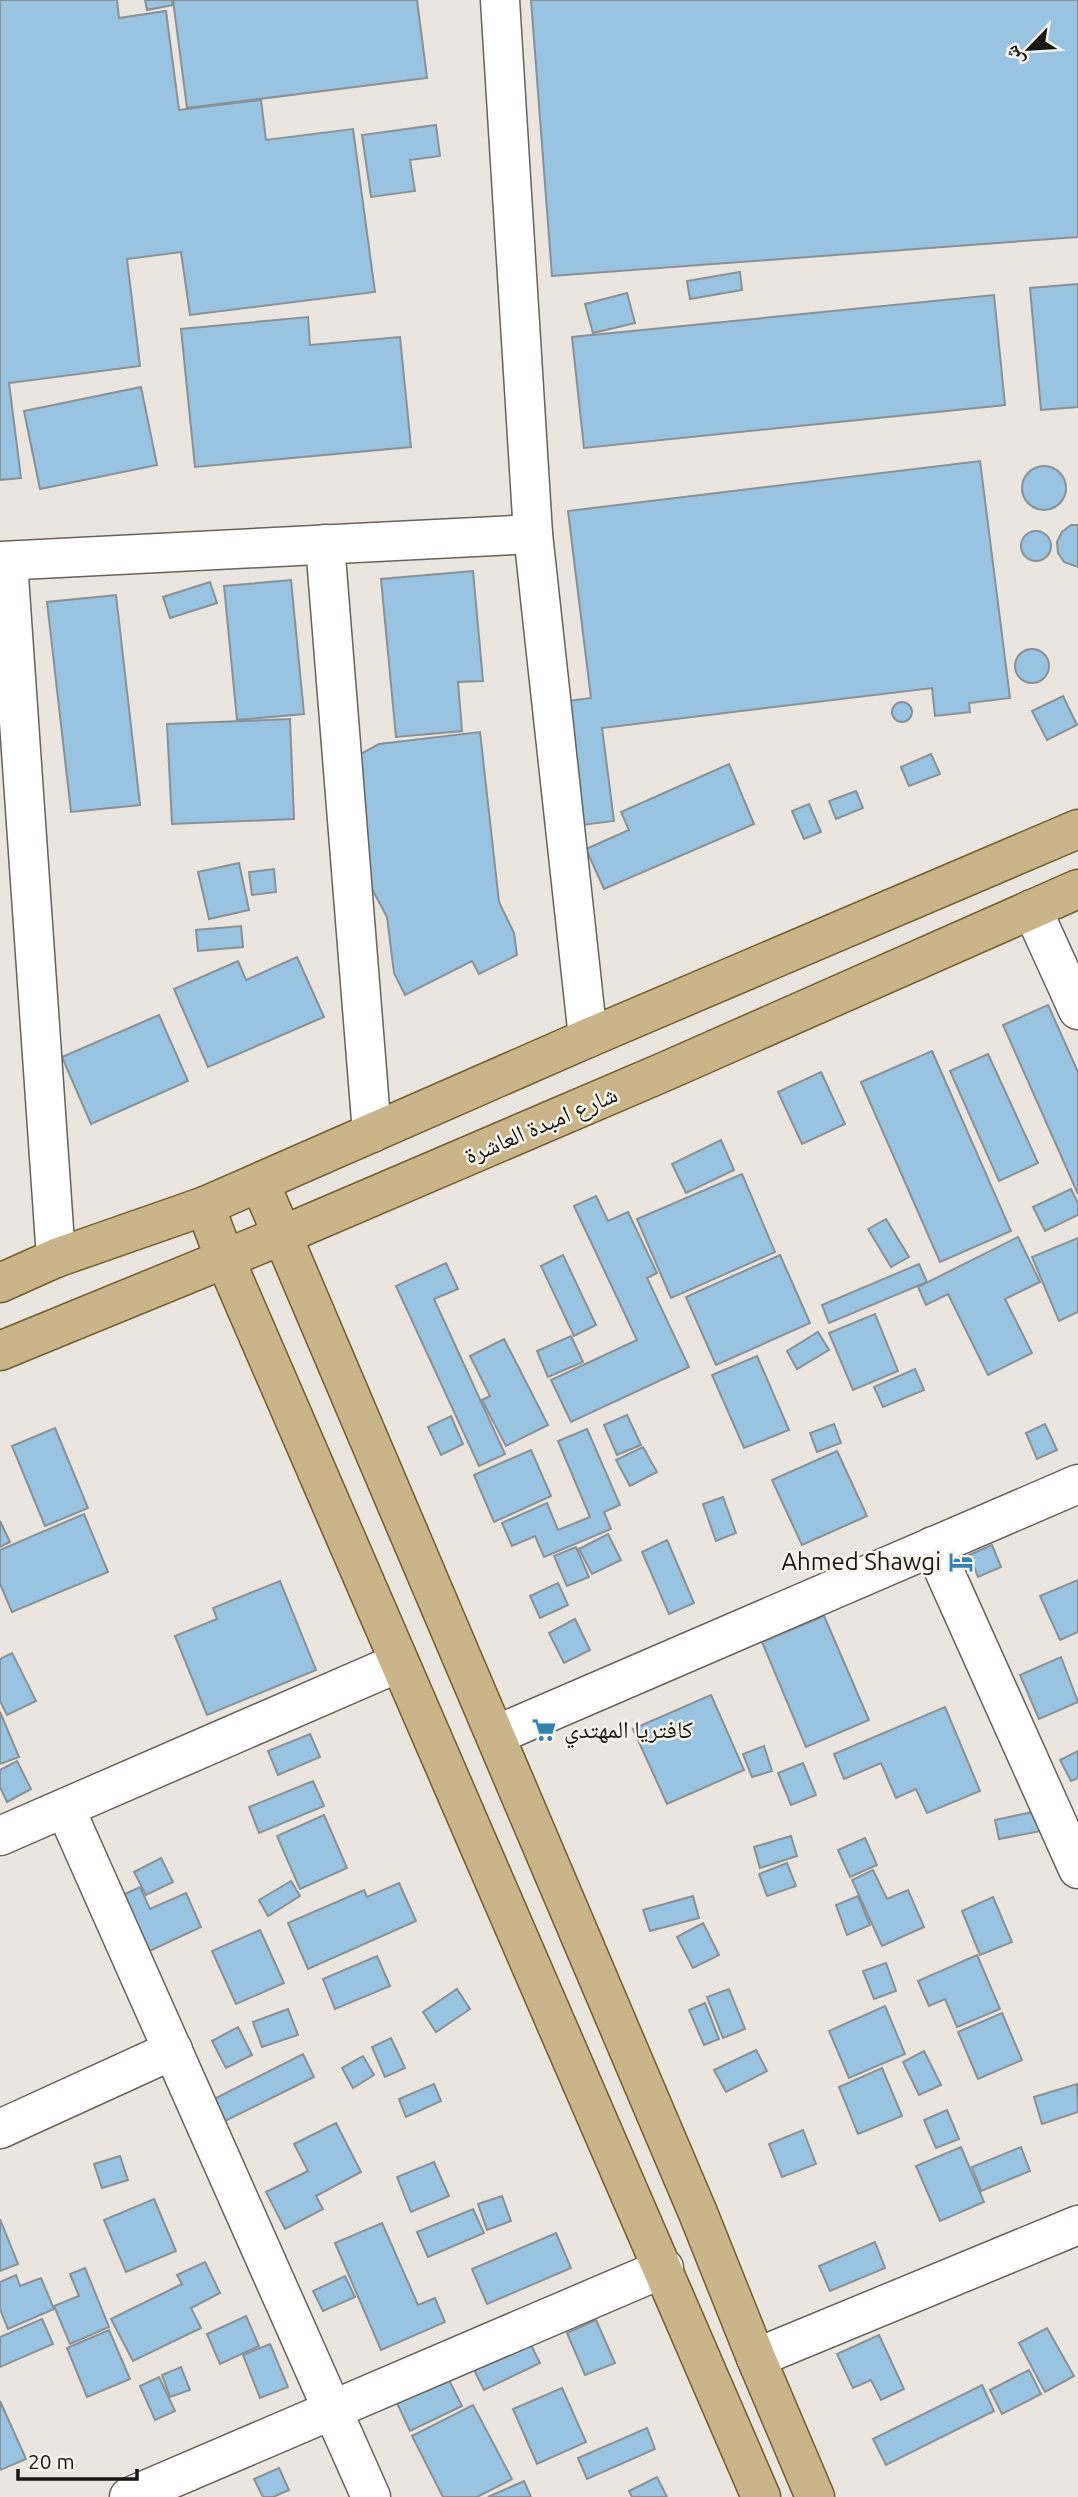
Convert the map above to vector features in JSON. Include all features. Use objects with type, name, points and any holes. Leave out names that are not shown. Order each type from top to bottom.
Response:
[{"type":"main road","points":[[0,1283],[56,1258],[205,1206],[260,1183],[588,1038],[1078,829]]},
{"type":"main road","name":"شارع امبدة العاشرة","points":[[0,1351],[225,1259],[666,1071],[1078,890]]},
{"type":"main road","points":[[260,1183],[698,2213],[815,2497]]},
{"type":"main road","points":[[205,1206],[225,1259],[398,1663],[664,2268],[761,2497]]},
{"type":"street","points":[[500,0],[533,534],[588,1038]]},
{"type":"street","points":[[56,1258],[4,561],[533,534]]},
{"type":"street","points":[[325,544],[372,1133]]},
{"type":"street","points":[[1032,909],[1078,1010]]},
{"type":"street","points":[[496,1735],[1078,1484]]},
{"type":"street","points":[[933,1546],[1078,1869]]},
{"type":"street","points":[[0,1836],[398,1663]]},
{"type":"street","points":[[65,1808],[371,2497]]},
{"type":"street","points":[[0,2129],[173,2050]]},
{"type":"street","points":[[756,2358],[1078,2225]]},
{"type":"street","points":[[129,2497],[664,2268]]},
{"type":"building","points":[[0,0],[117,0],[119,18],[166,11],[179,110],[261,100],[266,140],[353,129],[375,292],[190,315],[181,252],[127,259],[140,366],[9,383],[21,478],[0,480]]},
{"type":"building","points":[[145,0],[172,0],[173,5],[147,10]]},
{"type":"building","points":[[173,0],[417,0],[427,78],[187,108]]},
{"type":"building","points":[[531,0],[1078,0],[1078,237],[552,276]]},
{"type":"building","points":[[436,125],[440,156],[410,160],[415,191],[371,197],[362,135]]},
{"type":"building","points":[[740,272],[742,290],[690,299],[687,281]]},
{"type":"building","points":[[1078,284],[1078,407],[1041,410],[1030,288]]},
{"type":"building","points":[[627,293],[635,323],[593,333],[585,304]]},
{"type":"building","points":[[994,295],[1005,405],[584,448],[572,337]]},
{"type":"building","points":[[308,317],[310,345],[400,337],[411,447],[195,467],[181,329]]},
{"type":"building","points":[[141,387],[157,465],[40,489],[24,411]]},
{"type":"building","points":[[980,461],[1010,698],[969,703],[970,712],[935,716],[932,688],[602,728],[614,821],[567,827],[552,703],[591,698],[568,511]]},
{"type":"building","points":[[1044,466],[1059,473],[1066,488],[1059,503],[1044,510],[1029,503],[1022,488],[1029,473]]},
{"type":"building","points":[[1071,525],[1078,525],[1078,567],[1064,562],[1058,553],[1057,542],[1062,532]]},
{"type":"building","points":[[1036,531],[1047,535],[1051,546],[1047,557],[1036,561],[1025,557],[1021,546],[1025,535]]},
{"type":"building","points":[[473,571],[483,681],[458,682],[462,731],[396,737],[381,579]]},
{"type":"building","points":[[291,580],[304,714],[237,720],[224,586]]},
{"type":"building","points":[[210,582],[217,603],[170,618],[163,597]]},
{"type":"building","points":[[116,595],[140,805],[71,812],[47,602]]},
{"type":"building","points":[[1032,649],[1044,654],[1049,666],[1044,678],[1032,683],[1020,678],[1015,666],[1020,654]]},
{"type":"building","points":[[1063,696],[1077,725],[1047,740],[1032,711]]},
{"type":"building","points":[[902,702],[909,705],[912,712],[909,719],[902,722],[895,719],[892,712],[895,705]]},
{"type":"building","points":[[290,719],[294,819],[172,824],[167,724]]},
{"type":"building","points":[[480,732],[499,902],[514,933],[517,955],[479,974],[472,961],[405,995],[394,973],[387,917],[372,889],[355,757],[379,744]]},
{"type":"building","points":[[931,754],[940,774],[909,786],[901,767]]},
{"type":"building","points":[[729,764],[754,824],[604,889],[586,849],[629,830],[621,812]]},
{"type":"building","points":[[856,791],[863,808],[836,819],[829,801]]},
{"type":"building","points":[[809,804],[821,832],[804,839],[792,811]]},
{"type":"building","points":[[239,863],[249,910],[209,919],[198,872]]},
{"type":"building","points":[[274,869],[276,892],[252,895],[249,872]]},
{"type":"building","points":[[241,926],[243,947],[198,951],[196,930]]},
{"type":"building","points":[[297,957],[324,1017],[208,1067],[174,989],[238,961],[246,980]]},
{"type":"building","points":[[1048,1005],[1078,1072],[1078,1194],[1003,1025]]},
{"type":"building","points":[[159,1015],[188,1081],[91,1124],[62,1057]]},
{"type":"building","points":[[932,1051],[1011,1231],[940,1262],[861,1082]]},
{"type":"building","points":[[988,1054],[1038,1163],[999,1181],[950,1071]]},
{"type":"building","points":[[821,1072],[845,1124],[802,1144],[778,1092]]},
{"type":"building","points":[[721,1140],[734,1170],[686,1193],[672,1164]]},
{"type":"building","points":[[742,1174],[775,1252],[671,1298],[637,1219]]},
{"type":"building","points":[[1071,1189],[1078,1203],[1078,1215],[1045,1231],[1033,1207]]},
{"type":"building","points":[[596,1196],[608,1221],[628,1212],[657,1273],[647,1278],[689,1367],[571,1422],[551,1380],[637,1340],[574,1206]]},
{"type":"building","points":[[886,1219],[909,1257],[891,1267],[868,1229]]},
{"type":"building","points":[[1018,1237],[1040,1282],[1005,1299],[1032,1353],[988,1375],[948,1294],[926,1305],[918,1287]]},
{"type":"building","points":[[1078,1238],[1078,1312],[1059,1321],[1032,1257]]},
{"type":"building","points":[[563,1255],[596,1325],[574,1336],[541,1266]]},
{"type":"building","points":[[780,1255],[810,1323],[716,1365],[686,1297]]},
{"type":"building","points":[[446,1263],[458,1289],[434,1299],[505,1454],[479,1466],[396,1286]]},
{"type":"building","points":[[919,1264],[927,1282],[829,1323],[822,1305]]},
{"type":"building","points":[[875,1314],[898,1371],[853,1390],[829,1333]]},
{"type":"building","points":[[818,1332],[829,1350],[797,1369],[787,1351]]},
{"type":"building","points":[[571,1336],[583,1362],[548,1377],[537,1351]]},
{"type":"building","points":[[504,1339],[548,1425],[506,1446],[482,1400],[490,1396],[470,1356]]},
{"type":"building","points":[[757,1356],[789,1430],[744,1448],[712,1375]]},
{"type":"building","points":[[915,1369],[924,1390],[883,1407],[874,1387]]},
{"type":"building","points":[[627,1415],[641,1445],[617,1455],[604,1425]]},
{"type":"building","points":[[451,1416],[463,1444],[441,1455],[428,1427]]},
{"type":"building","points":[[834,1424],[841,1443],[817,1452],[810,1433]]},
{"type":"building","points":[[1045,1424],[1057,1450],[1037,1459],[1026,1433]]},
{"type":"building","points":[[55,1428],[88,1508],[45,1526],[12,1446]]},
{"type":"building","points":[[587,1429],[620,1505],[604,1512],[611,1529],[544,1557],[535,1536],[512,1546],[502,1523],[547,1503],[558,1530],[590,1517],[558,1441]]},
{"type":"building","points":[[643,1447],[657,1472],[630,1486],[616,1460]]},
{"type":"building","points":[[531,1450],[551,1496],[494,1522],[474,1475]]},
{"type":"building","points":[[837,1451],[867,1516],[802,1545],[772,1480]]},
{"type":"building","points":[[723,1497],[736,1533],[716,1541],[703,1504]]},
{"type":"building","points":[[84,1514],[108,1572],[12,1612],[0,1584],[0,1550]]},
{"type":"building","points":[[0,1521],[10,1542],[0,1547]]},
{"type":"building","points":[[608,1534],[621,1560],[592,1574],[579,1549]]},
{"type":"building","points":[[667,1540],[694,1603],[669,1614],[642,1552]]},
{"type":"building","points":[[992,1545],[1001,1567],[978,1577],[969,1555]]},
{"type":"building","points":[[576,1547],[589,1577],[567,1586],[554,1556]]},
{"type":"building","points":[[1078,1580],[1078,1632],[1060,1640],[1040,1596]]},
{"type":"building","points":[[280,1581],[316,1670],[207,1715],[175,1636],[217,1619],[213,1608]]},
{"type":"building","points":[[558,1583],[568,1605],[540,1618],[530,1596]]},
{"type":"building","points":[[824,1616],[869,1720],[806,1747],[762,1642]]},
{"type":"building","points":[[575,1619],[590,1650],[564,1663],[549,1633]]},
{"type":"building","points":[[12,1653],[36,1701],[7,1715],[0,1701],[0,1659]]},
{"type":"building","points":[[1061,1657],[1078,1702],[1039,1719],[1020,1675]]},
{"type":"building","points":[[711,1695],[744,1770],[667,1804],[633,1729]]},
{"type":"building","points":[[945,1707],[980,1791],[927,1813],[916,1789],[896,1798],[881,1763],[844,1779],[834,1754]]},
{"type":"building","points":[[0,1712],[19,1757],[0,1764]]},
{"type":"building","points":[[310,1734],[320,1757],[278,1775],[268,1751]]},
{"type":"building","points":[[764,1746],[772,1771],[752,1777],[743,1754]]},
{"type":"building","points":[[1078,1751],[1078,1778],[1071,1781],[1060,1760]]},
{"type":"building","points":[[17,1761],[31,1789],[7,1802],[0,1787],[0,1770]]},
{"type":"building","points":[[803,1763],[816,1795],[791,1805],[778,1773]]},
{"type":"building","points":[[313,1781],[324,1806],[259,1833],[249,1807]]},
{"type":"building","points":[[1042,1810],[1046,1830],[999,1839],[995,1820]]},
{"type":"building","points":[[324,1815],[347,1868],[300,1889],[277,1836]]},
{"type":"building","points":[[791,1836],[797,1856],[760,1868],[754,1847]]},
{"type":"building","points":[[865,1838],[877,1865],[850,1877],[838,1850]]},
{"type":"building","points":[[161,1858],[173,1882],[146,1895],[134,1872]]},
{"type":"building","points":[[787,1863],[796,1886],[767,1896],[759,1874]]},
{"type":"building","points":[[873,1870],[887,1899],[908,1890],[924,1927],[882,1946],[852,1880]]},
{"type":"building","points":[[291,1881],[300,1896],[268,1916],[259,1900]]},
{"type":"building","points":[[399,1883],[416,1921],[308,1969],[288,1923],[364,1890],[367,1897]]},
{"type":"building","points":[[140,1887],[150,1909],[186,1893],[201,1927],[126,1962],[99,1906]]},
{"type":"building","points":[[693,1896],[699,1918],[650,1931],[643,1910]]},
{"type":"building","points":[[858,1896],[870,1925],[847,1935],[836,1905]]},
{"type":"building","points":[[993,1897],[1012,1942],[980,1955],[962,1911]]},
{"type":"building","points":[[703,1923],[719,1955],[693,1968],[677,1937]]},
{"type":"building","points":[[260,1930],[284,1983],[236,2004],[212,1951]]},
{"type":"building","points":[[977,1955],[1000,2009],[957,2027],[945,1999],[929,2006],[918,1981]]},
{"type":"building","points":[[377,1956],[390,1986],[335,2009],[323,1979]]},
{"type":"building","points":[[886,1963],[896,1991],[874,1999],[863,1971]]},
{"type":"building","points":[[457,1989],[470,2009],[436,2032],[423,2012]]},
{"type":"building","points":[[729,1989],[745,2029],[723,2038],[707,1997]]},
{"type":"building","points":[[705,2003],[719,2039],[704,2045],[689,2010]]},
{"type":"building","points":[[885,2006],[905,2054],[849,2078],[829,2031]]},
{"type":"building","points":[[288,2009],[298,2035],[262,2047],[253,2022]]},
{"type":"building","points":[[1002,2013],[1022,2060],[978,2079],[958,2032]]},
{"type":"building","points":[[238,2027],[252,2055],[226,2068],[212,2041]]},
{"type":"building","points":[[391,2038],[405,2068],[385,2077],[372,2047]]},
{"type":"building","points":[[756,2050],[767,2071],[726,2092],[714,2070]]},
{"type":"building","points":[[924,2051],[941,2085],[919,2095],[903,2062]]},
{"type":"building","points":[[303,2054],[314,2077],[223,2122],[212,2100]]},
{"type":"building","points":[[363,2056],[374,2075],[353,2088],[342,2068]]},
{"type":"building","points":[[882,2068],[902,2116],[858,2134],[839,2087]]},
{"type":"building","points":[[434,2084],[441,2101],[406,2117],[399,2099]]},
{"type":"building","points":[[1077,2084],[1078,2112],[1042,2124],[1034,2097]]},
{"type":"building","points":[[947,2110],[959,2139],[936,2148],[924,2120]]},
{"type":"building","points":[[336,2123],[361,2172],[316,2196],[323,2209],[285,2229],[266,2192],[308,2171],[294,2144]]},
{"type":"building","points":[[803,2130],[816,2164],[782,2177],[769,2144]]},
{"type":"building","points":[[961,2147],[984,2202],[940,2221],[916,2166]]},
{"type":"building","points":[[1021,2147],[1030,2171],[981,2191],[972,2167]]},
{"type":"building","points":[[120,2156],[128,2180],[102,2188],[94,2164]]},
{"type":"building","points":[[434,2162],[449,2196],[411,2212],[397,2177]]},
{"type":"building","points":[[502,2196],[511,2221],[487,2230],[478,2204]]},
{"type":"building","points":[[154,2199],[176,2251],[126,2272],[104,2220]]},
{"type":"building","points":[[473,2209],[484,2233],[428,2257],[417,2232]]},
{"type":"building","points":[[0,2219],[18,2264],[0,2271]]},
{"type":"building","points":[[382,2223],[418,2305],[435,2298],[445,2322],[381,2350],[335,2243]]},
{"type":"building","points":[[556,2233],[571,2268],[487,2304],[472,2269]]},
{"type":"building","points":[[875,2242],[885,2268],[830,2291],[819,2266]]},
{"type":"building","points":[[205,2262],[220,2293],[191,2308],[201,2328],[133,2361],[111,2319],[182,2284],[177,2275]]},
{"type":"building","points":[[85,2268],[109,2327],[70,2344],[54,2306],[79,2296],[70,2274]]},
{"type":"building","points":[[16,2275],[20,2286],[41,2278],[54,2309],[8,2329],[0,2309],[0,2282]]},
{"type":"building","points":[[345,2276],[355,2297],[323,2311],[313,2291]]},
{"type":"building","points":[[246,2316],[259,2346],[220,2364],[207,2334]]},
{"type":"building","points":[[42,2319],[53,2344],[0,2367],[0,2337]]},
{"type":"building","points":[[596,2320],[615,2363],[585,2375],[567,2333]]},
{"type":"building","points":[[1047,2328],[1074,2376],[1045,2392],[1019,2343]]},
{"type":"building","points":[[109,2330],[130,2379],[87,2397],[67,2348]]},
{"type":"building","points":[[879,2335],[904,2389],[881,2400],[871,2380],[853,2388],[837,2354]]},
{"type":"building","points":[[530,2343],[540,2363],[484,2390],[474,2370]]},
{"type":"building","points":[[270,2344],[288,2387],[260,2398],[243,2355]]},
{"type":"building","points":[[181,2367],[190,2390],[170,2397],[162,2375]]},
{"type":"building","points":[[1029,2370],[1041,2394],[1002,2414],[990,2390]]},
{"type":"building","points":[[159,2377],[175,2411],[155,2420],[140,2386]]},
{"type":"building","points":[[448,2378],[462,2406],[410,2431],[397,2403]]},
{"type":"building","points":[[982,2385],[994,2411],[886,2465],[873,2439]]},
{"type":"building","points":[[562,2388],[586,2442],[537,2464],[513,2409]]},
{"type":"building","points":[[0,2401],[26,2459],[0,2470]]},
{"type":"building","points":[[473,2405],[512,2479],[477,2497],[443,2497],[412,2436]]},
{"type":"building","points":[[647,2428],[655,2449],[587,2479],[578,2458]]},
{"type":"building","points":[[279,2468],[289,2490],[273,2497],[263,2497],[254,2479]]},
{"type":"building","points":[[657,2477],[667,2497],[632,2497],[629,2491]]},
{"type":"building","points":[[524,2481],[531,2497],[488,2497]]},
{"type":"place","name":"Ahmed Shawgi","points":[[961,1562]]},
{"type":"place","name":"كافتريا المهتدي","points":[[544,1730]]}]
